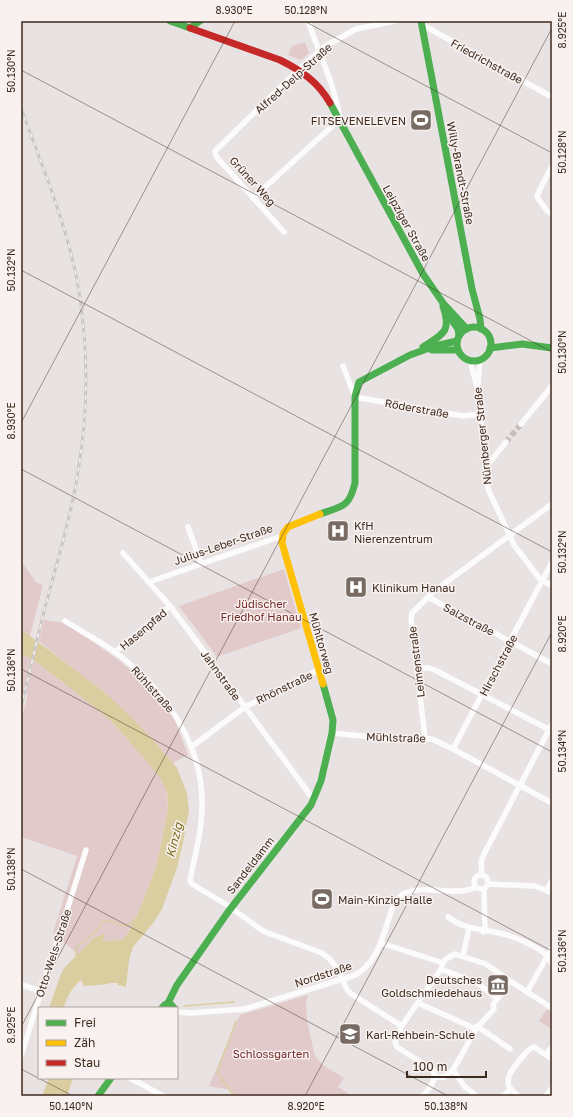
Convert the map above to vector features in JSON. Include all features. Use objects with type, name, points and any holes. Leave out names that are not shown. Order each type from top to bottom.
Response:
[{"type":"main road","name":"Leipziger Straße","points":[[170,21],[282,61],[312,79],[324,93],[340,119],[406,244],[441,300],[463,326],[470,328]]},
{"type":"main road","points":[[190,28],[200,21]]},
{"type":"main road","name":"Willy-Brandt-Straße","points":[[421,22],[481,329]]},
{"type":"main road","points":[[441,300],[458,329],[458,350],[462,356],[470,360],[480,360],[486,355],[490,348],[490,339],[481,329],[470,328]]},
{"type":"main road","points":[[355,397],[357,384],[363,378],[414,353],[446,330],[448,321],[441,300]]},
{"type":"main road","points":[[414,353],[458,339],[470,328],[476,312],[475,304]]},
{"type":"main road","points":[[490,339],[552,348]]},
{"type":"main road","points":[[490,348],[522,344]]},
{"type":"main road","points":[[424,350],[458,350]]},
{"type":"main road","name":"Julius-Leber-Straße","points":[[282,536],[288,527],[346,504],[353,492],[355,483],[355,397]]},
{"type":"main road","name":"Mühltorweg","points":[[282,536],[282,543],[332,718],[332,733]]},
{"type":"main road","name":"Sandeldamm","points":[[171,1006],[177,985],[231,908],[314,800],[321,781],[332,733]]},
{"type":"main road","points":[[98,1096],[110,1079]]},
{"type":"street","name":"Leipziger Straße","points":[[308,21],[332,86],[340,119]]},
{"type":"street","name":"Alfred-Delp-Straße","points":[[222,143],[319,52],[356,29],[395,21]]},
{"type":"street","name":"Friedrichstraße","points":[[421,22],[552,97]]},
{"type":"street","points":[[324,93],[332,86]]},
{"type":"street","points":[[253,198],[340,119]]},
{"type":"street","name":"Grüner Weg","points":[[222,143],[215,151],[216,156],[284,232]]},
{"type":"street","points":[[552,166],[537,197],[547,211],[552,214]]},
{"type":"street","name":"Nürnberger Straße","points":[[470,360],[477,386],[488,489],[508,535],[518,552],[536,575],[542,581],[552,586]]},
{"type":"street","points":[[477,386],[480,360]]},
{"type":"street","points":[[343,366],[355,397]]},
{"type":"street","points":[[521,424],[552,386]]},
{"type":"street","name":"Röderstraße","points":[[355,397],[463,416],[480,414]]},
{"type":"street","points":[[485,468],[506,442]]},
{"type":"street","name":"Leimenstraße","points":[[425,738],[412,616],[415,610],[428,596],[508,535],[550,508]]},
{"type":"street","points":[[188,527],[201,563]]},
{"type":"street","name":"Julius-Leber-Straße","points":[[149,582],[282,536]]},
{"type":"street","name":"Jahnstraße","points":[[123,553],[170,606],[314,800]]},
{"type":"street","name":"Hirschstraße","points":[[453,749],[552,562]]},
{"type":"street","name":"Salzstraße","points":[[428,596],[552,664]]},
{"type":"street","name":"Hasenpfad","points":[[115,652],[170,606]]},
{"type":"street","name":"Rühlstraße","points":[[65,621],[115,652],[146,679],[168,704],[179,720],[191,747],[199,774],[202,804],[201,828],[191,882],[194,886],[231,908]]},
{"type":"street","points":[[417,668],[432,668],[550,730]]},
{"type":"street","name":"Rhönstraße","points":[[191,747],[245,707],[318,670]]},
{"type":"street","points":[[482,875],[482,856],[552,724]]},
{"type":"street","name":"Mühlstraße","points":[[332,733],[372,737],[425,738],[436,740],[552,803]]},
{"type":"street","name":"Otto-Wels-Straße","points":[[21,1056],[86,850]]},
{"type":"street","points":[[484,889],[476,887],[474,883],[474,879],[477,875],[486,877],[488,884]]},
{"type":"street","points":[[488,884],[535,886],[550,891],[552,880]]},
{"type":"street","points":[[483,931],[484,889],[488,884]]},
{"type":"street","name":"Nordstraße","points":[[178,1012],[191,1013],[245,1010],[357,975],[364,970],[381,943],[396,900],[402,895],[415,890],[462,891],[476,887]]},
{"type":"street","points":[[231,908],[263,932],[322,953],[336,967],[350,993],[398,1023],[401,1027]]},
{"type":"street","points":[[448,917],[456,924],[511,936],[541,951],[552,963]]},
{"type":"street","points":[[463,956],[470,928]]},
{"type":"street","points":[[381,943],[443,963]]},
{"type":"street","points":[[527,992],[552,948]]},
{"type":"street","points":[[423,1096],[434,1078],[433,1070],[397,1047],[395,1042],[401,1031],[401,1027],[441,969],[446,959],[455,954],[486,964],[552,1008]]},
{"type":"street","points":[[441,969],[479,984],[497,999]]},
{"type":"street","points":[[434,1078],[444,1077],[453,1070],[477,1027],[494,1009],[493,1005],[510,981]]},
{"type":"street","points":[[21,985],[42,991]]},
{"type":"street","points":[[418,1003],[477,1027],[510,1049]]},
{"type":"street","points":[[546,1054],[552,1046]]},
{"type":"street","points":[[518,1096],[510,1090],[508,1084],[510,1073],[531,1048],[537,1048],[552,1059]]},
{"type":"street","points":[[453,1070],[465,1087],[475,1096]]},
{"type":"street","points":[[132,1079],[163,1096]]},
{"type":"street","points":[[546,1096],[552,1088]]},
{"type":"street","points":[[503,1096],[510,1090]]},
{"type":"green space","points":[[305,42],[309,53],[301,60],[288,55],[292,46]]},
{"type":"green space","points":[[21,561],[36,582],[43,585],[30,636],[21,629]]},
{"type":"green space","name":"Jüdischer Friedhof Hanau","points":[[284,569],[301,628],[217,657],[179,606]]},
{"type":"green space","points":[[44,620],[66,623],[117,659],[142,679],[162,701],[174,718],[188,755],[173,763],[154,741],[103,691],[39,641]]},
{"type":"green space","points":[[21,654],[34,660],[112,722],[152,766],[166,787],[168,810],[156,867],[139,911],[127,935],[122,940],[102,941],[102,939],[94,938],[78,954],[53,933],[77,856],[21,837],[21,719],[28,694],[21,692]]},
{"type":"green space","name":"Schlossgarten","points":[[308,995],[306,1001],[307,1020],[314,1053],[324,1066],[344,1078],[338,1087],[353,1096],[231,1096],[231,1090],[209,1086],[240,1015]]},
{"type":"green space","points":[[547,1009],[552,1013],[552,1025],[550,1028],[539,1021]]},
{"type":"water","name":"Kinzig","points":[[21,629],[103,691],[128,714],[177,768],[187,793],[189,811],[177,868],[162,909],[154,922],[133,947],[129,960],[126,987],[118,985],[118,983],[84,986],[81,980],[70,992],[64,1007],[49,1007],[65,967],[94,938],[104,934],[104,939],[102,939],[102,941],[122,940],[127,935],[139,911],[156,867],[168,810],[167,792],[162,781],[151,766],[112,722],[34,660],[21,654]]},
{"type":"water","points":[[49,1079],[73,1079],[67,1096],[42,1096]]},
{"type":"waterway","points":[[78,954],[76,955],[76,947],[95,933],[103,921],[127,926],[135,919]]},
{"type":"waterway","points":[[184,1006],[234,1002]]},
{"type":"waterway","points":[[234,1096],[217,1072],[236,1021]]},
{"type":"tunnel","points":[[506,442],[521,424]]},
{"type":"railway","points":[[21,108],[52,191],[71,254],[80,300],[86,376],[84,427],[74,494],[21,706]]},
{"type":"traffic: fast","points":[[170,21],[190,28],[200,21]]},
{"type":"traffic: fast","points":[[421,21],[481,329]]},
{"type":"traffic: fast","points":[[330,103],[423,274],[443,303],[467,329]]},
{"type":"traffic: fast","points":[[423,347],[436,339],[446,327],[446,315],[443,306]]},
{"type":"traffic: fast","points":[[449,316],[458,329],[459,336]]},
{"type":"traffic: fast","points":[[474,327],[486,332],[491,344],[486,356],[474,361],[462,356],[457,344],[462,332],[474,327]]},
{"type":"traffic: fast","points":[[320,514],[344,505],[353,491],[355,483],[355,397],[359,382],[410,355],[435,346],[457,341]]},
{"type":"traffic: fast","points":[[490,348],[522,344],[552,348]]},
{"type":"traffic: fast","points":[[432,350],[458,350]]},
{"type":"traffic: fast","points":[[168,1003],[177,985],[228,912],[311,805],[321,781],[332,733],[333,720],[323,684]]},
{"type":"traffic: fast","points":[[163,1007],[168,1004],[173,1007]]},
{"type":"traffic: fast","points":[[98,1096],[110,1079]]},
{"type":"traffic: slow","points":[[320,514],[288,527],[283,534],[282,543],[323,684]]},
{"type":"traffic: jam","points":[[190,28],[288,64],[315,83],[330,103]]},
{"type":"place","name":"FITSEVENELEVEN","points":[[421,120]]},
{"type":"place","name":"KfH Nierenzentrum","points":[[338,531]]},
{"type":"place","name":"Klinikum Hanau","points":[[356,587]]},
{"type":"place","name":"Main-Kinzig-Halle","points":[[322,899]]},
{"type":"place","name":"Deutsches Goldschmiedehaus","points":[[498,985]]},
{"type":"place","name":"Karl-Rehbein-Schule","points":[[350,1034]]}]
